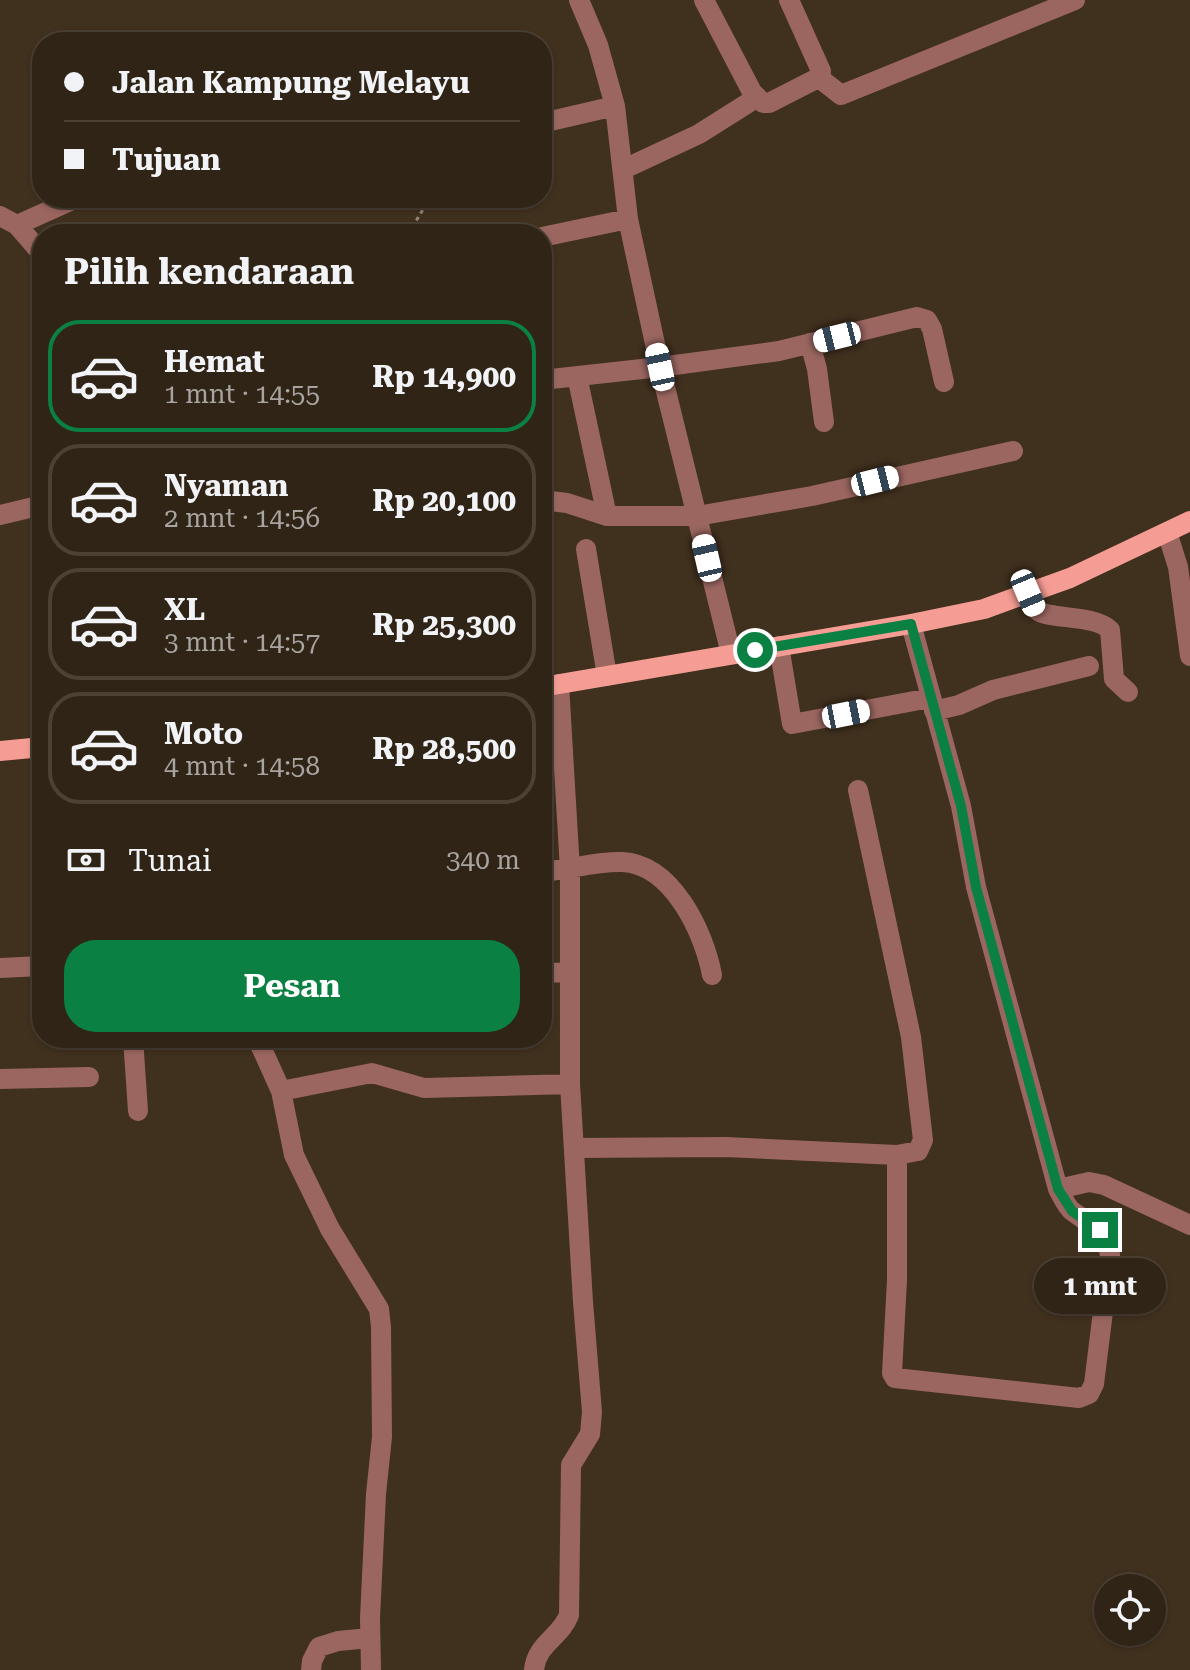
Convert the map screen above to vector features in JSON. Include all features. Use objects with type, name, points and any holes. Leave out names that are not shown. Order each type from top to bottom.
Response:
[{"type":"main road","points":[[552,685],[984,609],[1080,574],[1190,521]]},
{"type":"main road","points":[[0,751],[32,748]]},
{"type":"street","points":[[579,0],[598,45],[615,106],[628,219],[660,367],[731,654]]},
{"type":"street","points":[[704,0],[756,98],[763,103],[795,92],[818,77],[820,65],[789,0]]},
{"type":"street","points":[[818,77],[841,95],[1075,0]]},
{"type":"street","points":[[624,169],[699,134],[756,98]]},
{"type":"street","points":[[552,121],[615,106]]},
{"type":"street","points":[[32,244],[9,221],[47,208]]},
{"type":"street","points":[[552,235],[628,219]]},
{"type":"street","points":[[552,379],[779,351],[917,317],[927,320],[932,329],[944,382]]},
{"type":"street","points":[[810,343],[824,422]]},
{"type":"street","points":[[577,376],[607,516]]},
{"type":"street","points":[[552,501],[607,516],[697,516],[812,496],[1013,451]]},
{"type":"street","points":[[0,515],[32,507]]},
{"type":"street","points":[[1167,532],[1178,567],[1190,656]]},
{"type":"street","points":[[586,549],[607,676]]},
{"type":"street","points":[[1028,593],[1040,613],[1106,626],[1110,630],[1114,679],[1128,692]]},
{"type":"street","points":[[897,1155],[897,1280],[892,1373],[900,1380],[1079,1398],[1089,1394],[1094,1384],[1110,1255],[1103,1233],[1072,1211],[1058,1189],[976,887],[961,806],[911,624]]},
{"type":"street","points":[[779,646],[792,724],[970,701],[993,690],[1089,666]]},
{"type":"street","points":[[534,1670],[541,1648],[561,1631],[569,1615],[571,1465],[586,1443],[591,1424],[570,1084],[570,870],[552,704]]},
{"type":"street","points":[[574,1148],[726,1147],[897,1155],[918,1151],[923,1140],[911,1037],[858,790]]},
{"type":"street","points":[[552,871],[622,862],[644,866],[657,874],[694,918],[712,975]]},
{"type":"street","points":[[0,968],[32,966]]},
{"type":"street","points":[[552,973],[570,972]]},
{"type":"street","points":[[134,1048],[138,1111]]},
{"type":"street","points":[[262,1048],[281,1091],[294,1155],[330,1229],[379,1309],[382,1437],[376,1494],[371,1670]]},
{"type":"street","points":[[281,1091],[372,1073],[424,1088],[570,1084]]},
{"type":"street","points":[[0,1079],[89,1077]]},
{"type":"street","points":[[1058,1189],[1089,1182],[1104,1185],[1190,1225]]},
{"type":"street","points":[[311,1670],[319,1647],[338,1641],[370,1638]]},
{"type":"route","points":[[755,650],[911,624],[961,806],[976,887],[1058,1189],[1072,1211],[1100,1230]]}]
